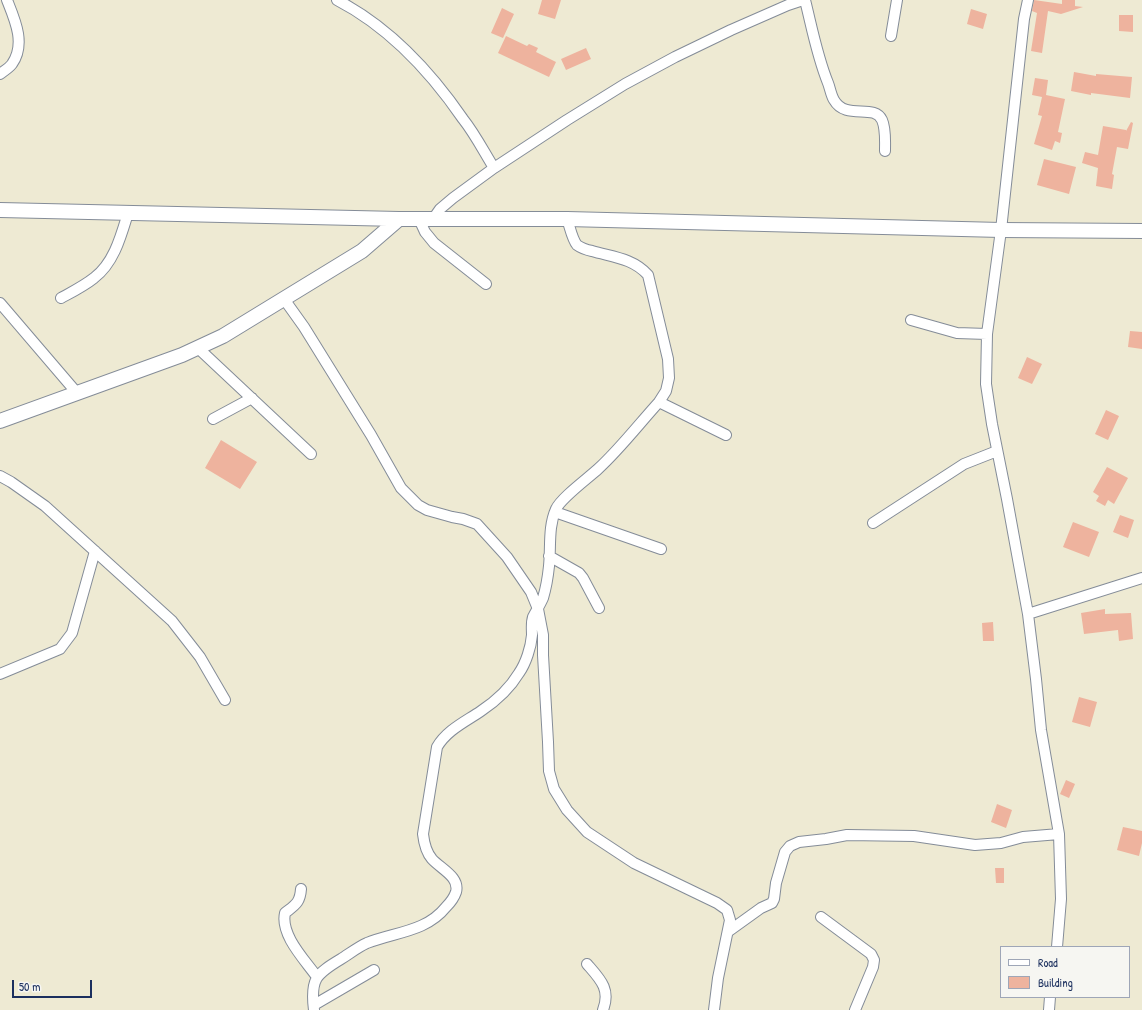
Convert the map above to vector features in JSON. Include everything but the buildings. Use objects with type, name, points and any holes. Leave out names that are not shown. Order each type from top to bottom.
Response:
[{"type":"main road","points":[[0,210],[399,219],[567,219],[1002,230],[1142,231]]},
{"type":"main road","points":[[0,421],[182,355],[223,336],[362,251],[399,219]]},
{"type":"street","points":[[0,74],[11,64],[18,52],[19,41],[16,23],[7,0]]},
{"type":"street","points":[[337,0],[351,7],[386,31],[406,49],[464,119],[494,168]]},
{"type":"street","points":[[433,219],[440,209],[453,198],[494,168],[625,84],[675,57],[731,30],[788,5],[804,0],[822,68],[834,100],[841,108],[847,111],[873,112],[878,115],[882,120],[884,128],[885,151]]},
{"type":"street","points":[[891,36],[897,0]]},
{"type":"street","points":[[1028,0],[1024,19],[1002,230],[987,334],[986,384],[992,424],[1008,499],[1028,614],[1041,730],[1058,834],[1061,899],[1057,946]]},
{"type":"street","points":[[62,298],[94,278],[104,268],[118,244],[128,213]]},
{"type":"street","points":[[419,219],[425,232],[434,243],[486,284]]},
{"type":"street","points":[[374,970],[314,1008],[313,993],[317,977],[322,971],[366,943],[418,928],[429,923],[441,914],[452,901],[456,892],[456,884],[451,876],[432,860],[427,852],[423,834],[437,747],[441,739],[449,732],[491,703],[513,682],[520,672],[528,652],[532,636],[533,616],[543,598],[549,556],[551,522],[557,507],[575,488],[598,469],[659,402],[666,391],[669,378],[668,359],[648,275],[641,267],[626,260],[598,253],[578,245],[573,237],[567,219]]},
{"type":"street","points":[[284,299],[304,327],[402,488],[418,505],[427,510],[477,524],[507,557],[530,592],[538,609],[543,635],[549,771],[554,789],[567,810],[587,832],[634,863],[717,903],[727,910],[730,920],[729,931],[718,978],[714,1010]]},
{"type":"street","points":[[0,303],[77,393]]},
{"type":"street","points":[[911,320],[957,333],[987,334]]},
{"type":"street","points":[[198,348],[311,454]]},
{"type":"street","points":[[213,419],[252,398]]},
{"type":"street","points":[[659,402],[726,435]]},
{"type":"street","points":[[873,523],[964,464],[997,451]]},
{"type":"street","points":[[0,476],[45,506],[172,621],[200,657],[225,700]]},
{"type":"street","points":[[555,512],[661,549]]},
{"type":"street","points":[[0,674],[60,649],[65,643],[72,633],[95,551]]},
{"type":"street","points":[[549,556],[584,578],[599,608]]},
{"type":"street","points":[[1028,614],[1142,578]]},
{"type":"street","points":[[729,931],[760,908],[772,903],[785,852],[790,846],[799,842],[847,835],[914,836],[975,845],[1000,843],[1023,837],[1058,834]]},
{"type":"street","points":[[301,889],[300,898],[297,904],[285,913],[283,920],[288,937],[317,977]]},
{"type":"street","points":[[821,917],[871,954],[874,960],[873,967],[855,1010]]},
{"type":"street","points":[[587,964],[600,978],[605,988],[606,1003],[603,1010]]},
{"type":"street","points":[[1049,1010],[1050,998]]}]
